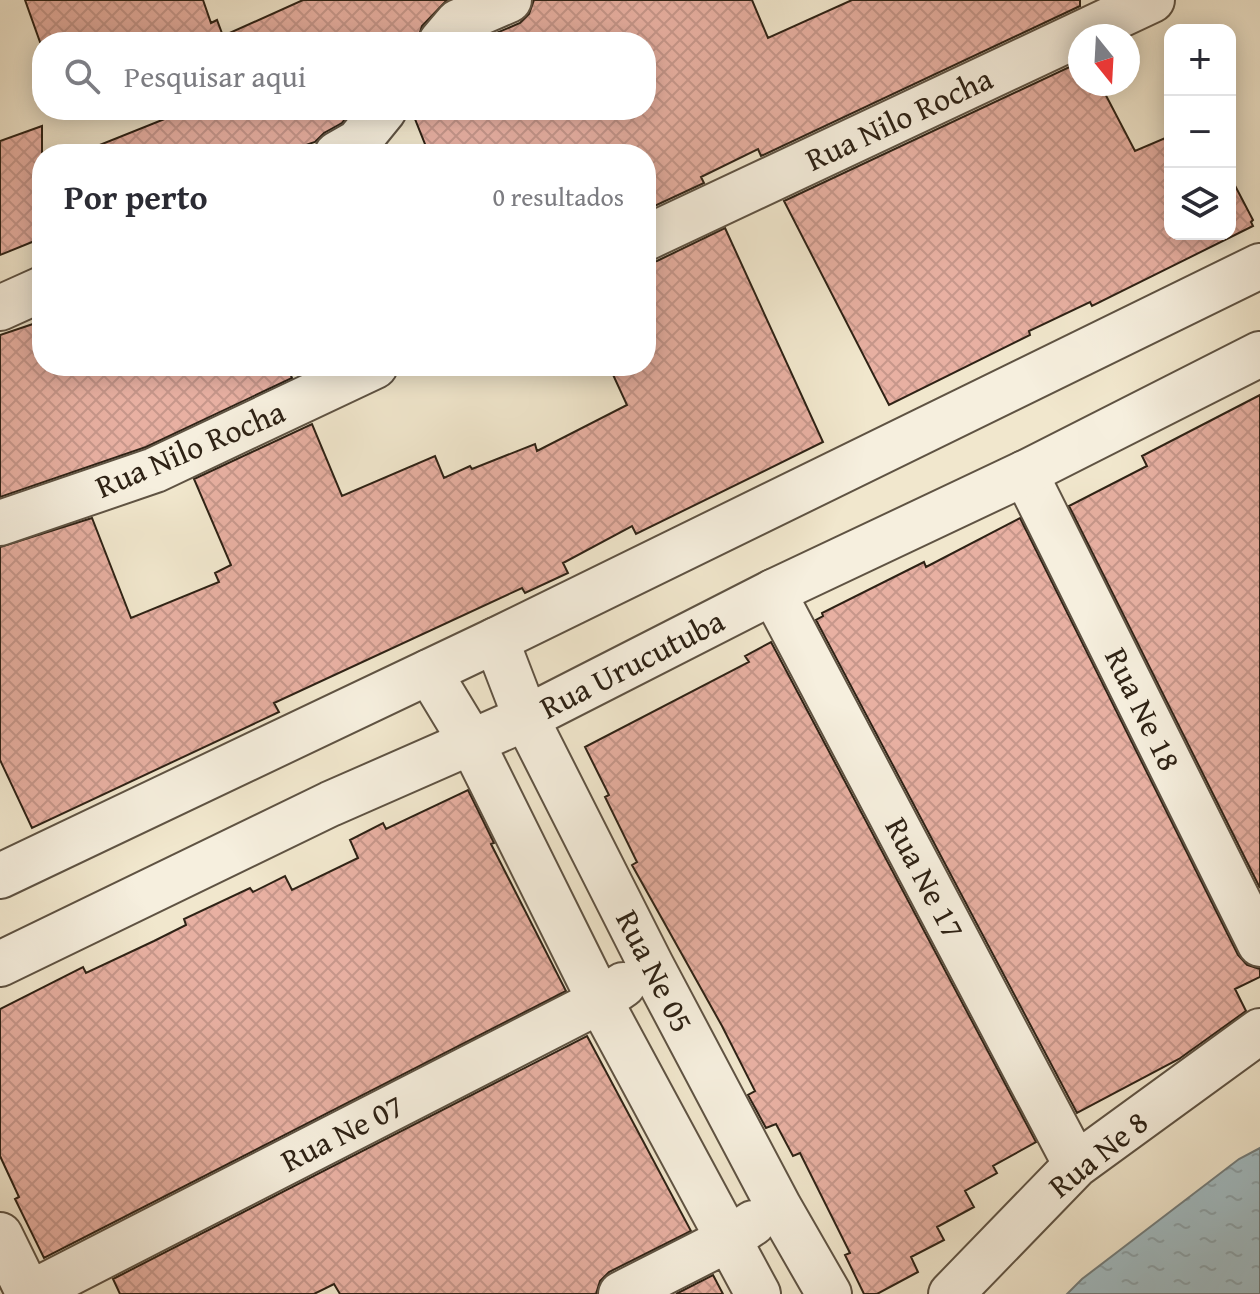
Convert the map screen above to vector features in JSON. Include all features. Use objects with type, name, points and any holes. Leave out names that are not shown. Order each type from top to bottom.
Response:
[{"type":"street","points":[[450,32],[458,22],[509,0]]},
{"type":"street","name":"Rua Nilo Rocha","points":[[656,233],[1152,0]]},
{"type":"street","points":[[354,144],[376,120]]},
{"type":"street","points":[[0,876],[496,640],[1260,266]]},
{"type":"street","points":[[0,308],[32,294]]},
{"type":"street","name":"Rua Urucutuba","points":[[0,964],[330,804],[526,718],[773,592],[1025,473],[1260,354]]},
{"type":"street","name":"Rua Nilo Rocha","points":[[0,523],[155,470],[354,376]]},
{"type":"street","name":"Rua Ne 18","points":[[1025,473],[1260,944]]},
{"type":"street","name":"Rua Ne 17","points":[[773,592],[1076,1165]]},
{"type":"street","name":"Rua Ne 05","points":[[496,640],[526,718],[651,965],[779,1207],[829,1294]]},
{"type":"street","name":"Rua Ne 05","points":[[429,672],[472,743],[600,1001],[758,1294]]},
{"type":"street","name":"Rua Ne 07","points":[[29,1294],[600,1001],[651,965]]},
{"type":"street","name":"Rua Ne 8","points":[[951,1294],[1076,1165],[1260,1031]]},
{"type":"street","points":[[621,1294],[729,1239],[779,1207]]},
{"type":"street","points":[[0,1235],[29,1294]]},
{"type":"water","points":[[1260,1148],[1260,1294],[1067,1294],[1082,1279],[1239,1159]]},
{"type":"building","points":[[25,0],[203,0],[211,23],[217,20],[222,32],[36,32]]},
{"type":"building","points":[[303,0],[447,0],[422,26],[420,32],[232,32]]},
{"type":"building","points":[[534,0],[752,0],[768,38],[852,0],[1080,0],[1080,6],[761,156],[758,149],[701,177],[704,183],[656,205],[656,144],[425,144],[415,120],[656,120],[656,32],[499,32],[520,23],[529,14]]},
{"type":"building","points":[[1068,68],[1068,96],[1106,96],[1135,151],[1164,139],[1164,240],[1225,240],[1092,306],[1090,302],[1029,331],[1030,335],[889,405],[784,201]]},
{"type":"building","points":[[162,120],[344,120],[309,144],[102,144]]},
{"type":"building","points":[[42,126],[42,144],[32,144],[32,242],[0,255],[0,141]]},
{"type":"building","points":[[1236,187],[1253,220],[1253,226],[1236,234]]},
{"type":"building","points":[[725,228],[823,442],[636,534],[632,526],[563,563],[568,573],[525,593],[522,588],[274,703],[279,712],[32,828],[0,760],[0,547],[92,518],[131,618],[219,582],[215,573],[231,565],[194,479],[312,424],[342,496],[435,456],[444,478],[535,444],[537,451],[627,405],[614,376],[656,376],[657,261]]},
{"type":"building","points":[[32,324],[32,376],[292,378],[146,447],[0,497],[0,335]]},
{"type":"building","points":[[1260,395],[1260,888],[1069,506],[1147,466],[1142,456]]},
{"type":"building","points":[[1020,518],[1238,955],[1247,965],[1260,969],[1260,977],[1235,989],[1246,1011],[1179,1059],[1077,1113],[816,620],[823,616],[822,613],[924,562],[926,567]]},
{"type":"building","points":[[771,642],[1036,1142],[993,1166],[997,1173],[965,1191],[974,1207],[937,1227],[944,1240],[911,1257],[918,1272],[877,1294],[864,1294],[845,1255],[850,1253],[800,1153],[793,1156],[776,1124],[766,1128],[748,1095],[755,1091],[632,865],[637,862],[585,747],[749,662],[745,656]]},
{"type":"building","points":[[468,790],[494,843],[491,844],[566,991],[44,1258],[15,1199],[19,1197],[0,1156],[0,1009],[83,967],[86,973],[154,941],[186,925],[184,919],[250,888],[253,892],[285,876],[292,890],[358,858],[350,840],[383,823],[386,829]]},
{"type":"building","points":[[587,1036],[691,1231],[609,1272],[600,1281],[596,1294],[340,1294],[334,1284],[314,1294],[120,1294],[113,1279]]},
{"type":"building","points":[[713,1275],[723,1294],[676,1294]]}]
